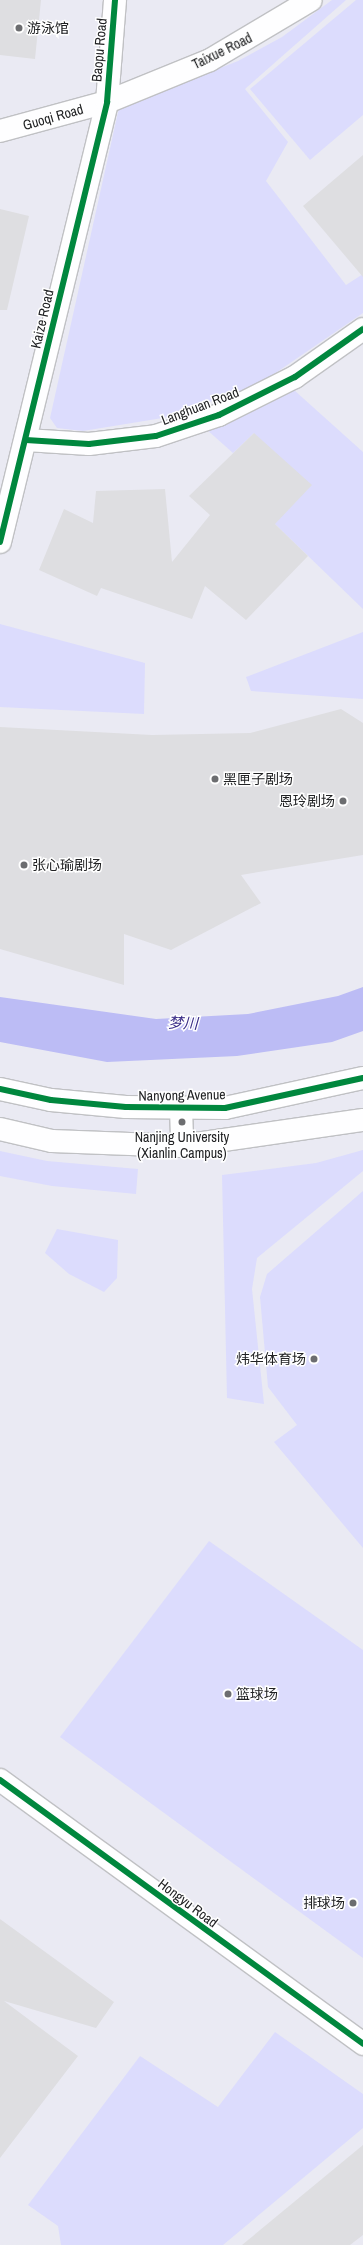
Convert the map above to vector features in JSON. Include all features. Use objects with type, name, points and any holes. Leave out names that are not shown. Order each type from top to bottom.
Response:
[{"type":"street","name":"Baopu Road","points":[[106,102],[115,0]]},
{"type":"street","name":"Taixue Road","points":[[106,102],[210,60],[311,0]]},
{"type":"street","name":"Guoqi Road","points":[[0,131],[106,102]]},
{"type":"street","name":"Kaize Road","points":[[0,542],[26,440],[106,102]]},
{"type":"street","name":"Langhuan Road","points":[[26,440],[89,444],[137,441],[163,434],[219,415],[295,377],[363,329]]},
{"type":"street","name":"Nanyong Avenue","points":[[0,1089],[51,1100],[180,1109],[225,1108],[363,1078]]},
{"type":"street","points":[[180,1109],[182,1146]]},
{"type":"street","points":[[0,1129],[52,1141],[182,1146],[363,1120]]},
{"type":"street","name":"Hongyu Road","points":[[0,1780],[363,2044]]},
{"type":"shaded area","name":"Nanjing University (Xianlin Campus)","points":[[0,0],[363,0],[363,2245],[0,2245]]},
{"type":"shaded area","points":[[332,0],[346,0],[245,89],[288,142],[266,181],[346,285],[363,274],[363,313],[252,389],[219,397],[187,414],[83,431],[57,428],[50,418],[119,108],[238,61],[282,37]]},
{"type":"shaded area","points":[[356,0],[363,0],[363,115],[310,160],[250,89]]},
{"type":"shaded area","points":[[294,390],[363,452],[363,609],[275,524],[254,433],[233,453],[206,429]]},
{"type":"shaded area","points":[[0,624],[145,663],[144,714],[0,707]]},
{"type":"shaded area","points":[[363,632],[363,699],[251,691],[246,677]]},
{"type":"shaded area","points":[[363,1150],[363,1171],[257,1258],[252,1289],[264,1404],[227,1398],[222,1175],[316,1163]]},
{"type":"shaded area","points":[[0,1151],[47,1161],[138,1169],[136,1194],[52,1186],[0,1176]]},
{"type":"shaded area","name":"炜华体育场","points":[[363,1191],[363,1548],[274,1442],[297,1425],[268,1387],[260,1297],[267,1274]]},
{"type":"shaded area","points":[[57,1229],[118,1240],[117,1278],[104,1292],[69,1274],[45,1253]]},
{"type":"shaded area","name":"篮球场","points":[[209,1541],[363,1650],[363,1958],[60,1737]]},
{"type":"shaded area","points":[[275,2032],[363,2094],[363,2128],[223,2245],[61,2245],[58,2226],[28,2205],[140,2056],[218,2107]]},
{"type":"water","name":"梦川","points":[[363,987],[363,1031],[332,1042],[237,1056],[107,1062],[0,1042],[0,997],[156,1019],[248,1014],[338,996]]},
{"type":"building","name":"游泳馆","points":[[0,0],[41,0],[35,59],[0,55]]},
{"type":"building","points":[[363,155],[363,277],[303,206]]},
{"type":"building","points":[[0,209],[29,216],[7,310],[0,310]]},
{"type":"building","points":[[254,433],[312,485],[275,524],[308,556],[246,620],[205,586],[192,619],[101,588],[97,596],[39,570],[64,509],[93,523],[96,491],[165,489],[172,562],[210,515],[189,496]]},
{"type":"building","points":[[341,709],[363,723],[363,855],[241,875],[261,903],[171,950],[124,934],[124,985],[0,949],[0,727],[152,735],[250,733]]},
{"type":"building","points":[[0,1919],[114,2002],[96,2028],[4,2001],[78,2056],[0,2158]]},
{"type":"building","points":[[363,2145],[363,2235],[350,2245],[242,2245]]},
{"type":"cycle path","points":[[0,542],[107,102],[115,0]]},
{"type":"cycle path","points":[[26,440],[89,444],[156,436],[219,415],[295,377],[363,329]]},
{"type":"cycle path","points":[[0,1089],[51,1100],[126,1107],[225,1108],[363,1078]]},
{"type":"cycle path","points":[[0,1780],[363,2044]]},
{"type":"place","name":"游泳馆","points":[[19,28]]},
{"type":"place","name":"黑匣子剧场","points":[[215,779]]},
{"type":"place","name":"恩玲剧场","points":[[343,801]]},
{"type":"place","name":"张心瑜剧场","points":[[24,865]]},
{"type":"place","name":"Nanjing University (Xianlin Campus)","points":[[182,1122]]},
{"type":"place","name":"炜华体育场","points":[[314,1359]]},
{"type":"place","name":"篮球场","points":[[228,1694]]},
{"type":"place","name":"排球场","points":[[353,1903]]}]
